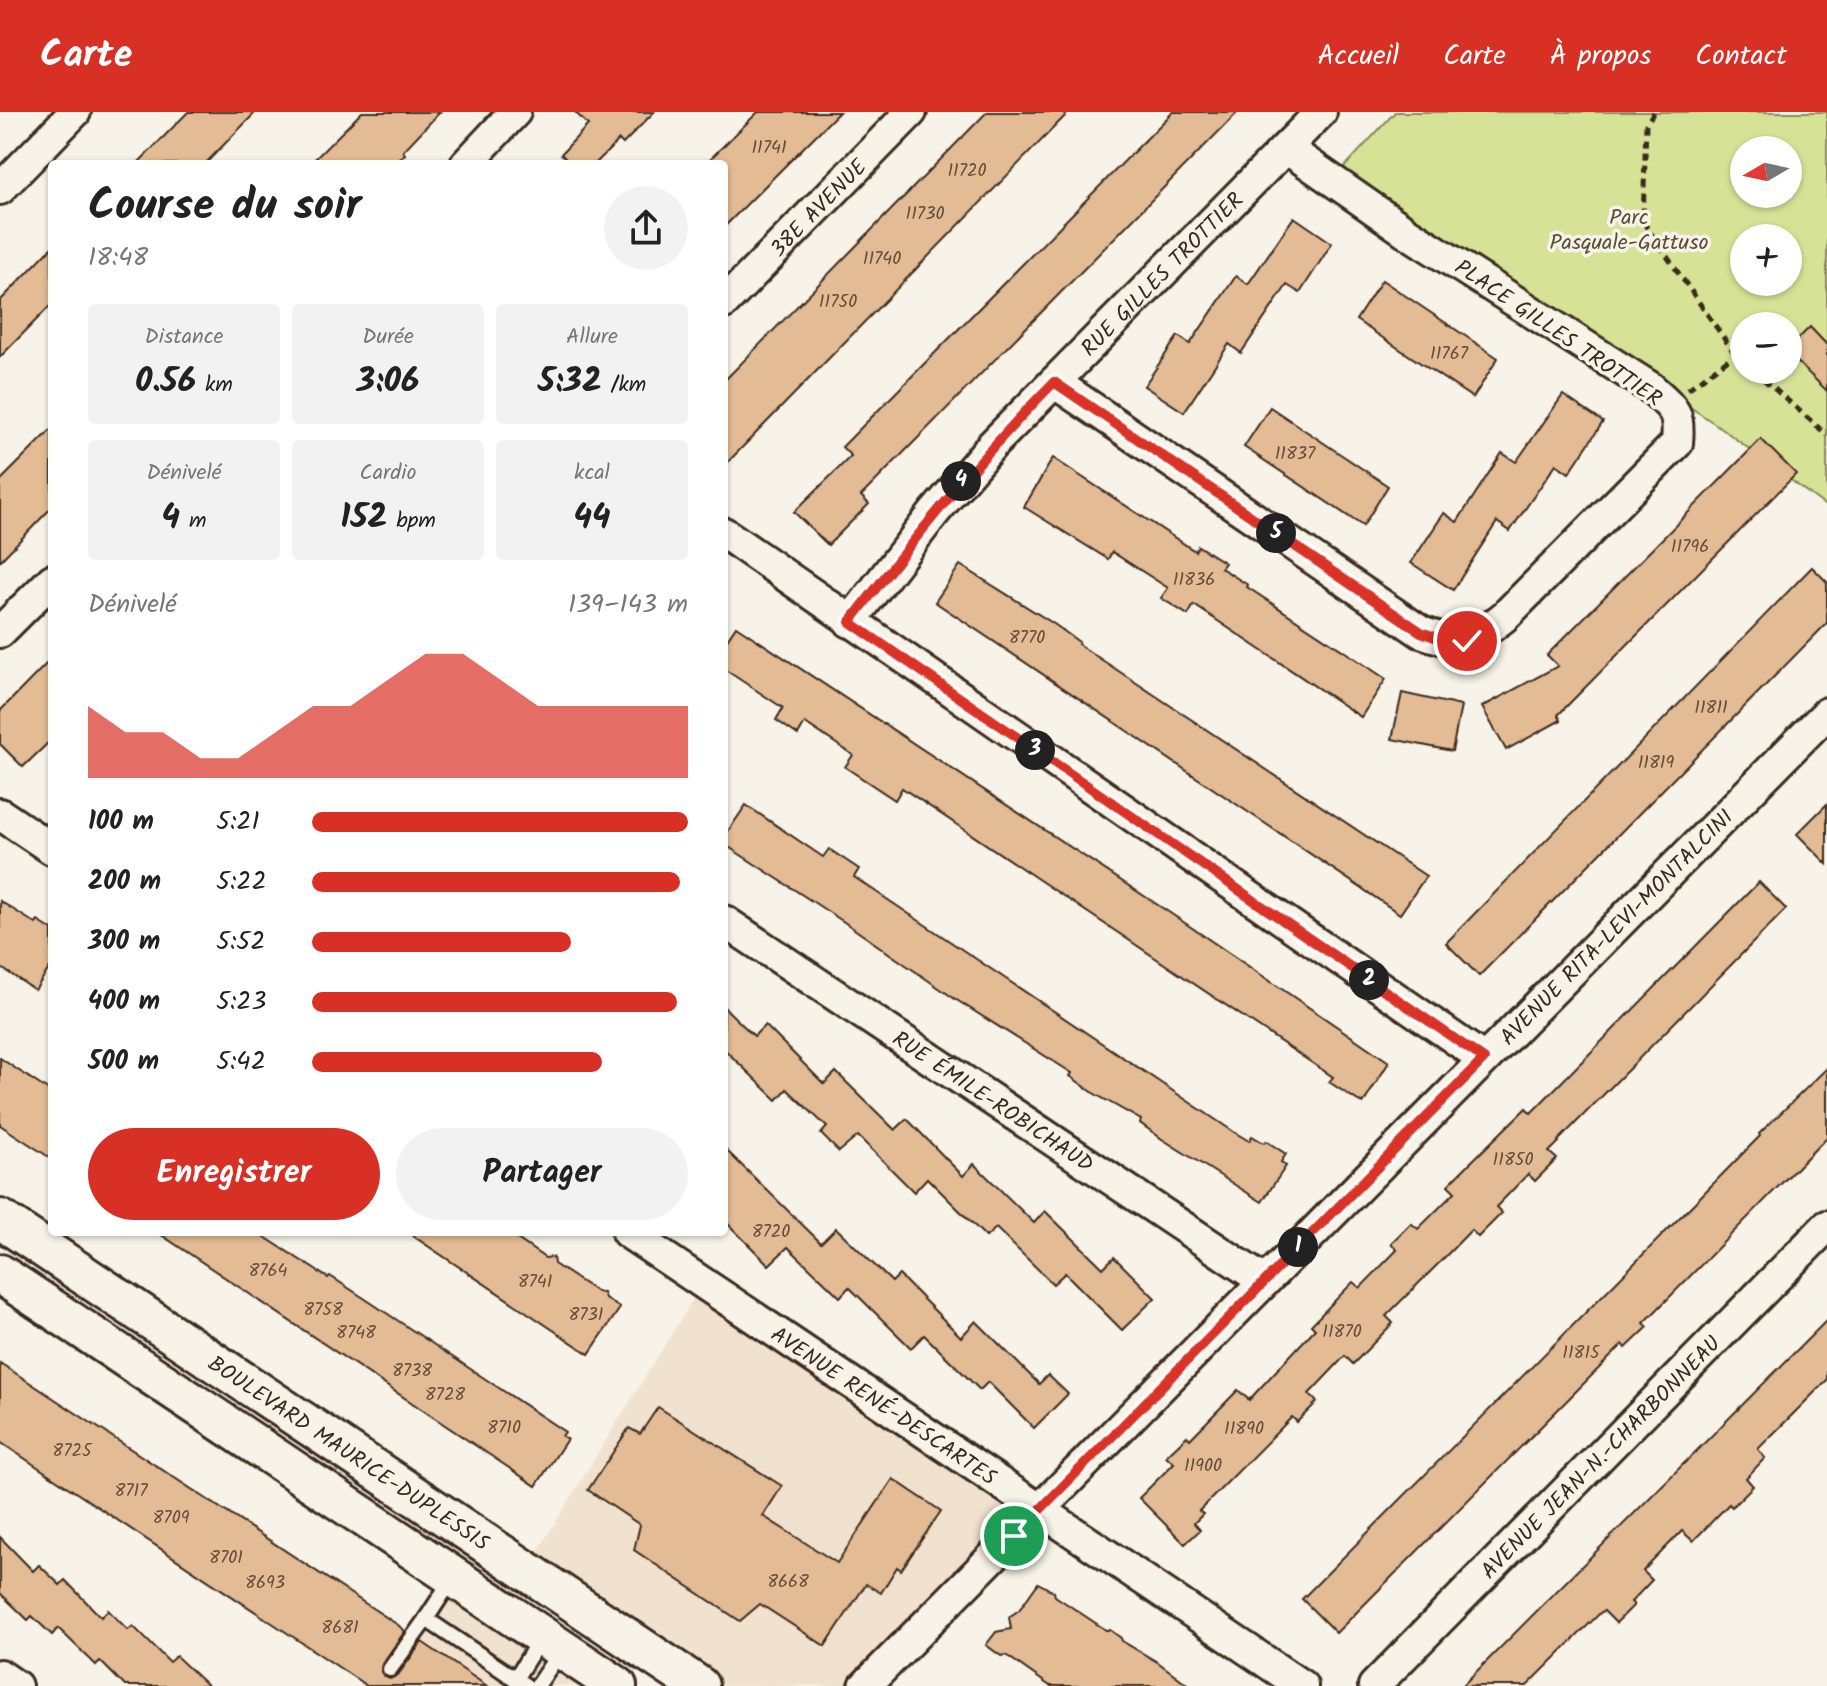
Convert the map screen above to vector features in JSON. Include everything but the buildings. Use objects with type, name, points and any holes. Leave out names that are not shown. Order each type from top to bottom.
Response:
[{"type":"street","points":[[0,189],[75,112]]},
{"type":"street","points":[[470,160],[515,112]]},
{"type":"street","name":"38E AVENUE","points":[[728,299],[911,112]]},
{"type":"street","name":"RUE GILLES TROTTIER","points":[[850,622],[943,502],[992,445],[1321,112]]},
{"type":"street","name":"PLACE GILLES TROTTIER","points":[[1054,382],[1421,632],[1443,640],[1467,641],[1495,623],[1677,443],[1679,421],[1668,404],[1651,388],[1408,233],[1286,148]]},
{"type":"street","points":[[728,536],[1484,1059]]},
{"type":"street","points":[[0,632],[48,584]]},
{"type":"street","name":"AVENUE RITA-LEVI-MONTALCINI","points":[[865,1686],[1827,713]]},
{"type":"street","points":[[0,814],[48,846]]},
{"type":"street","name":"RUE ÉMILE-ROBICHAUD","points":[[728,924],[1264,1281]]},
{"type":"street","name":"BOULEVARD MAURICE-DUPLESSIS","points":[[0,1219],[699,1686]]},
{"type":"street","name":"AVENUE JEAN-N.-CHARBONNEAU","points":[[1374,1686],[1827,1226]]},
{"type":"street","name":"AVENUE RENÉ-DESCARTES","points":[[633,1236],[1302,1686]]},
{"type":"street","name":"BOULEVARD MAURICE-DUPLESSIS","points":[[0,1274],[617,1686]]},
{"type":"street","points":[[0,1675],[16,1686]]},
{"type":"lane","points":[[390,1669],[454,1576]]},
{"type":"lane","points":[[426,1619],[520,1682],[552,1642]]},
{"type":"lane","points":[[537,1686],[552,1642]]},
{"type":"path","points":[[1654,112],[1646,124],[1643,222],[1730,347]]},
{"type":"path","points":[[1668,404],[1730,358]]},
{"type":"path","points":[[1769,384],[1827,435]]},
{"type":"shaded area","points":[[703,1283],[1040,1510],[865,1686],[699,1686],[526,1570]]},
{"type":"shaded area","points":[[462,1581],[617,1686],[393,1686]]},
{"type":"green space","name":"Parc Pasquale-Gattuso","points":[[1395,112],[1827,112],[1827,507],[1717,425],[1338,174]]},
{"type":"route","points":[[1014,1536],[1484,1059],[850,622],[934,513],[992,445],[1054,382],[1421,632],[1443,640],[1467,641]]}]
